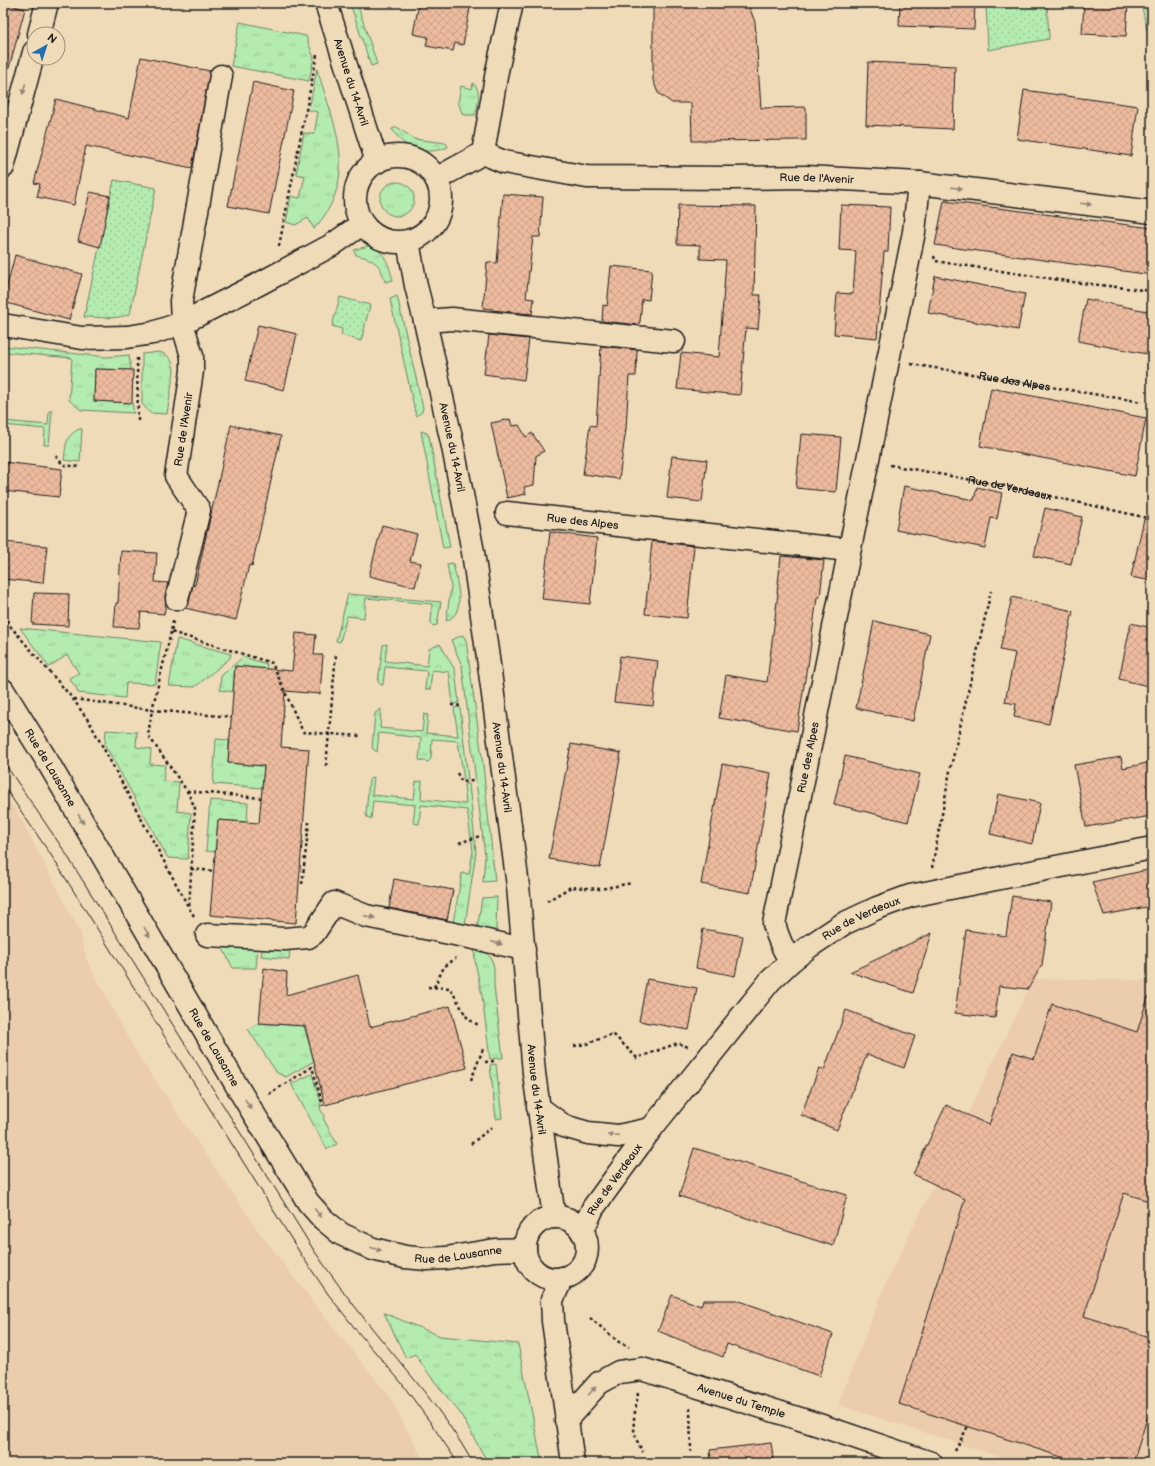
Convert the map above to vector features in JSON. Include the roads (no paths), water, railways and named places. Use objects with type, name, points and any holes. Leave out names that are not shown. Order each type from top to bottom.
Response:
[{"type":"street","points":[[41,26],[47,3]]},
{"type":"street","name":"Avenue du 14-Avril","points":[[326,3],[377,162]]},
{"type":"street","points":[[436,179],[483,154],[497,71],[512,3]]},
{"type":"street","points":[[3,167],[30,66]]},
{"type":"street","name":"Rue de l'Avenir","points":[[177,599],[199,510],[176,476],[192,371],[192,356],[182,323],[181,301],[221,76]]},
{"type":"street","name":"Rue de l'Avenir","points":[[483,154],[504,162],[587,177],[806,177],[919,183],[1152,212]]},
{"type":"street","points":[[398,156],[410,158],[420,162],[436,179],[440,191],[440,204],[437,217],[430,228],[420,236],[408,241],[395,242],[382,239],[371,233],[362,224],[357,213],[355,201],[356,189],[360,178],[367,169],[377,162],[398,156]]},
{"type":"street","name":"Rue des Alpes","points":[[792,961],[784,951],[778,939],[774,924],[866,461],[914,232],[919,183]]},
{"type":"street","points":[[3,325],[82,338],[127,337],[153,333],[182,323],[332,245],[362,224]]},
{"type":"street","name":"Avenue du 14-Avril","points":[[408,241],[416,286],[453,447],[473,552],[512,840],[524,949],[538,1107],[554,1217]]},
{"type":"street","points":[[425,321],[452,320],[674,341]]},
{"type":"street","name":"Rue des Alpes","points":[[507,513],[849,550]]},
{"type":"street","name":"Rue de Lausanne","points":[[3,690],[46,759],[241,1093],[308,1202],[323,1220],[341,1234],[373,1249],[404,1257],[427,1259],[446,1258],[495,1250],[525,1249]]},
{"type":"street","name":"Rue de Verdeaux","points":[[582,1232],[593,1208],[651,1129],[760,992],[810,946],[844,924],[877,908],[910,896],[1152,848]]},
{"type":"street","points":[[207,934],[285,939],[308,937],[314,933],[334,903],[366,916],[524,949]]},
{"type":"street","name":"Rue de Verdeaux","points":[[538,1107],[564,1126],[588,1133],[618,1136],[651,1129]]},
{"type":"street","points":[[554,1217],[562,1218],[577,1225],[582,1232],[587,1248],[586,1256],[577,1270],[570,1275],[553,1279],[544,1277],[537,1273],[528,1262],[525,1249],[526,1240],[530,1231],[536,1224],[544,1219],[554,1217]]},
{"type":"street","points":[[562,1278],[552,1300],[553,1321],[573,1463]]},
{"type":"street","name":"Avenue du Temple","points":[[566,1420],[599,1382],[619,1372],[642,1369],[819,1425],[930,1463]]},
{"type":"tram line","points":[[3,761],[63,849],[313,1249],[360,1313],[436,1408],[462,1444],[473,1463]]},
{"type":"tram line","points":[[3,785],[51,855],[302,1256],[328,1294],[357,1331],[400,1381],[458,1463]]}]
